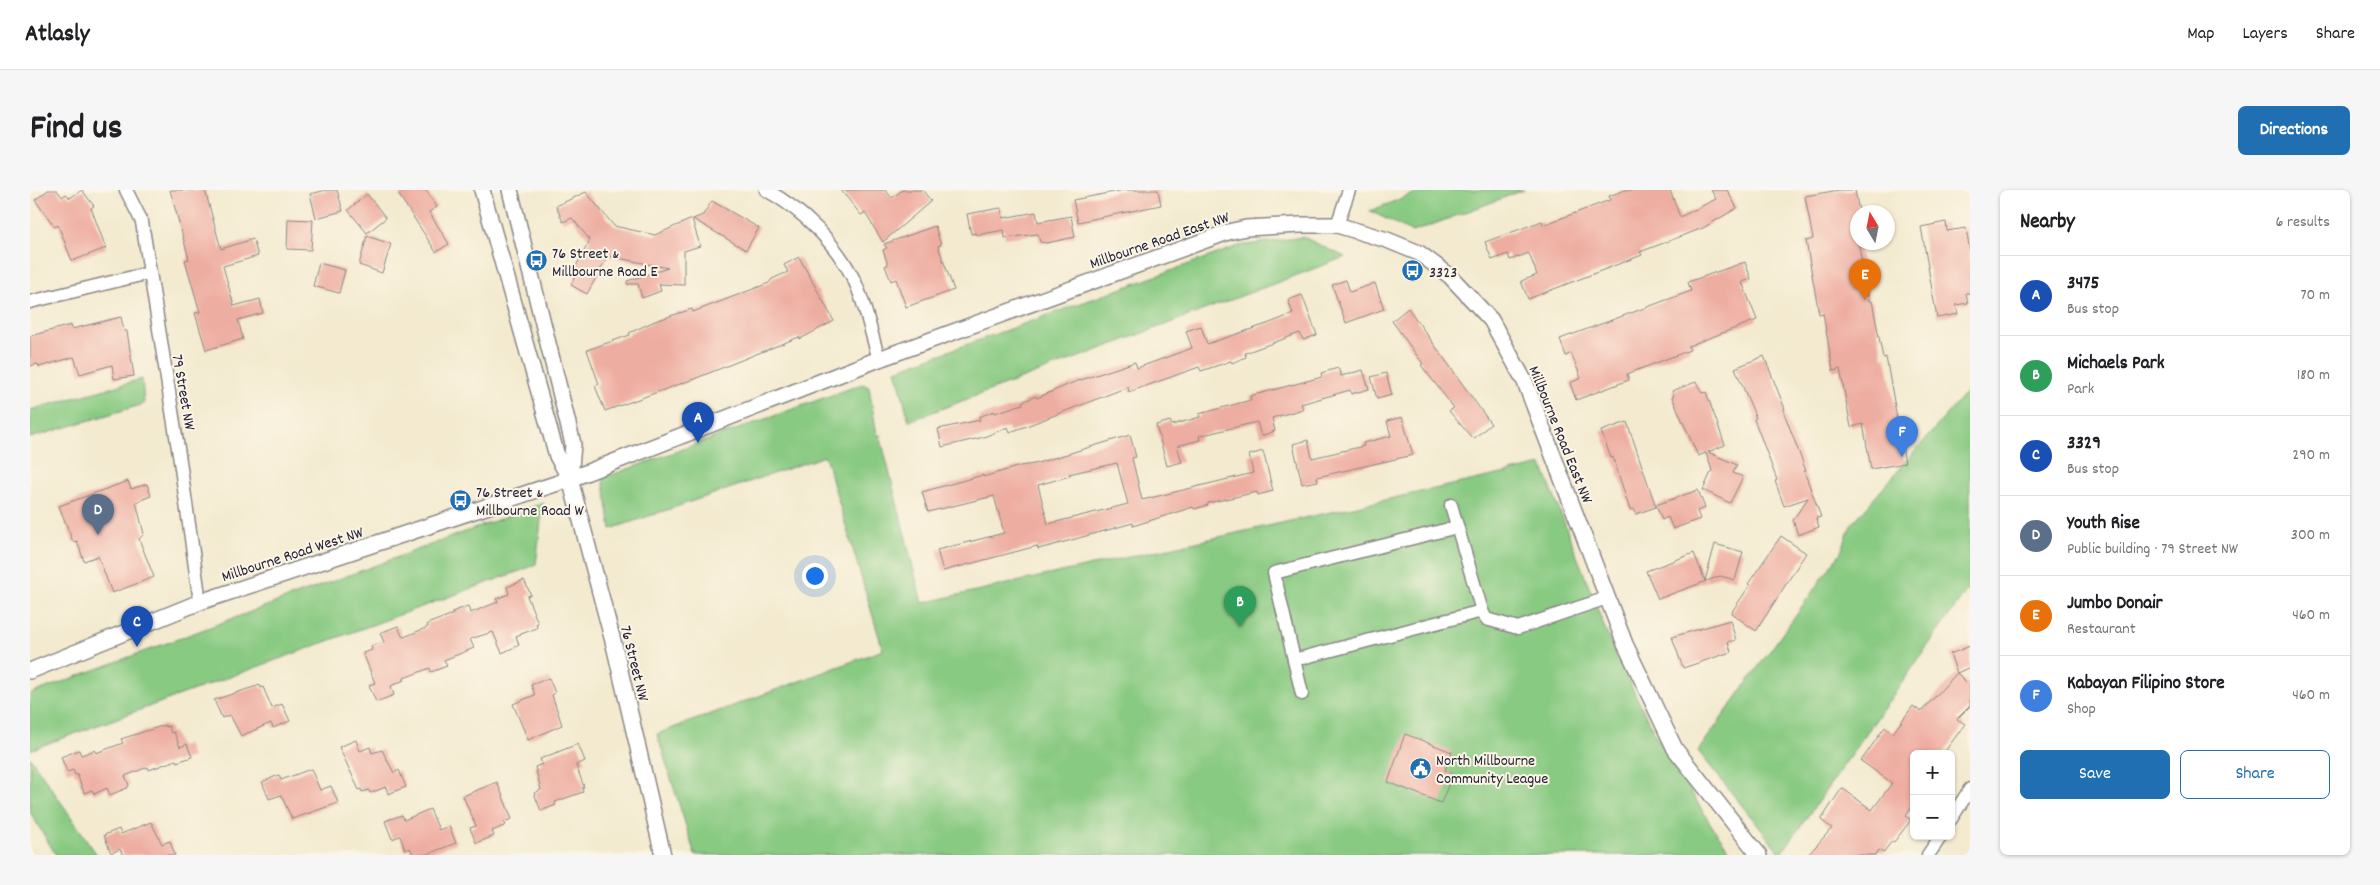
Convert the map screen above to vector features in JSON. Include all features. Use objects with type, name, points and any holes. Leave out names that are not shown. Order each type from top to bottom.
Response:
[{"type":"street","name":"79 Street NW","points":[[126,190],[142,222],[180,461],[200,602]]},
{"type":"street","name":"76 Street NW","points":[[482,190],[557,456],[570,479],[614,645],[663,855]]},
{"type":"street","name":"76 Street NW","points":[[510,190],[573,444],[570,479]]},
{"type":"street","points":[[766,190],[784,200],[826,238],[855,282],[879,359]]},
{"type":"street","points":[[1337,225],[1348,190]]},
{"type":"street","name":"Millbourne Road East NW","points":[[570,479],[879,359],[1228,232],[1246,228],[1300,224],[1337,225],[1387,240],[1419,253],[1450,276],[1491,320],[1525,382],[1625,644],[1675,749],[1759,855]]},
{"type":"street","points":[[30,302],[149,273]]},
{"type":"street","name":"Millbourne Road West NW","points":[[30,671],[200,602],[570,479]]},
{"type":"street","points":[[1451,505],[1486,619],[1518,628],[1607,598]]},
{"type":"street","points":[[1302,694],[1274,573],[1457,527]]},
{"type":"street","points":[[1294,660],[1482,611]]},
{"type":"street","points":[[1955,813],[1970,789]]},
{"type":"street","points":[[1928,855],[1938,840]]},
{"type":"green space","points":[[1423,190],[1524,190],[1413,232],[1370,211]]},
{"type":"green space","points":[[1303,237],[1345,257],[909,421],[896,370],[1239,246]]},
{"type":"green space","points":[[142,379],[144,404],[30,438],[30,410]]},
{"type":"green space","points":[[862,384],[869,387],[877,435],[880,435],[922,603],[1542,465],[1614,652],[1656,736],[1714,829],[1733,855],[695,855],[657,734],[883,650],[825,456],[611,529],[603,478]]},
{"type":"green space","points":[[1970,388],[1970,586],[1781,854],[1698,751],[1841,552],[1851,525]]},
{"type":"green space","points":[[543,503],[536,565],[30,750],[30,694]]},
{"type":"green space","points":[[30,757],[97,855],[56,855],[30,812]]},
{"type":"building","points":[[48,190],[57,190],[62,197],[66,194],[70,198],[82,190],[94,206],[91,208],[106,248],[72,261],[58,225],[55,227],[35,200]]},
{"type":"building","points":[[170,190],[205,190],[221,249],[253,239],[258,256],[223,266],[234,306],[260,299],[263,313],[238,320],[243,339],[206,350],[195,313],[200,312],[185,260],[189,259]]},
{"type":"building","points":[[337,190],[343,211],[316,218],[310,194]]},
{"type":"building","points":[[407,190],[426,190],[437,207],[429,212],[449,244],[436,252],[399,195]]},
{"type":"building","points":[[841,190],[885,190],[892,198],[902,190],[922,190],[931,201],[883,242],[865,213],[861,215]]},
{"type":"building","points":[[1124,190],[1158,190],[1161,205],[1078,222],[1073,200]]},
{"type":"building","points":[[1625,190],[1670,190],[1680,217],[1716,199],[1711,190],[1727,190],[1737,208],[1703,228],[1640,252],[1642,255],[1528,299],[1521,281],[1537,275],[1529,253],[1510,260],[1508,254],[1492,260],[1485,242],[1542,221],[1543,225],[1610,200],[1609,196]]},
{"type":"building","points":[[1839,190],[1855,190],[1858,205],[1850,205],[1850,250],[1859,250],[1869,301],[1872,301],[1883,358],[1886,357],[1905,463],[1871,469],[1863,424],[1851,427],[1840,369],[1833,371],[1823,313],[1819,314],[1806,241],[1813,239],[1805,196]]},
{"type":"building","points":[[586,192],[614,226],[655,235],[692,219],[700,246],[684,251],[684,285],[659,284],[661,291],[642,298],[638,284],[627,284],[627,281],[668,268],[608,256],[587,294],[571,285],[577,272],[574,270],[590,240],[572,218],[563,222],[556,206]]},
{"type":"building","points":[[367,194],[386,218],[367,233],[348,210]]},
{"type":"building","points":[[712,201],[759,228],[746,250],[693,219],[703,215]]},
{"type":"building","points":[[1001,208],[1003,218],[1036,212],[1038,222],[1071,216],[1075,237],[1047,243],[1040,242],[1038,234],[1005,238],[1004,230],[977,235],[976,233],[971,234],[967,214]]},
{"type":"building","points":[[288,219],[313,220],[311,250],[287,249]]},
{"type":"building","points":[[1946,222],[1947,231],[1966,228],[1970,252],[1970,293],[1966,293],[1968,303],[1956,305],[1958,314],[1937,318],[1921,227]]},
{"type":"building","points":[[935,226],[941,245],[938,246],[954,290],[906,307],[896,279],[891,281],[885,266],[888,265],[883,250],[887,248],[884,244]]},
{"type":"building","points":[[367,236],[391,244],[382,273],[359,265]]},
{"type":"building","points":[[799,257],[834,321],[800,339],[799,337],[694,379],[605,411],[595,386],[599,384],[587,350],[630,335],[629,333],[655,321],[692,309],[693,312],[769,283],[772,279],[788,272],[784,265]]},
{"type":"building","points":[[1745,262],[1751,279],[1742,282],[1757,320],[1688,346],[1690,350],[1627,374],[1629,380],[1576,400],[1570,383],[1581,378],[1571,353],[1566,356],[1560,339],[1691,291],[1688,282]]},
{"type":"building","points":[[319,263],[345,270],[339,293],[313,286]]},
{"type":"building","points":[[1346,280],[1350,292],[1375,283],[1384,309],[1346,323],[1332,285]]},
{"type":"building","points":[[1302,295],[1317,335],[1303,340],[1300,333],[1245,353],[1246,357],[1232,363],[1231,361],[1201,371],[1199,367],[1129,392],[1128,387],[1010,432],[1008,427],[984,437],[942,447],[938,429],[980,420],[979,417],[994,411],[995,413],[1023,404],[1022,402],[1036,396],[1037,398],[1072,383],[1135,362],[1137,368],[1192,348],[1186,331],[1201,326],[1207,344],[1267,324],[1293,314],[1288,300]]},
{"type":"building","points":[[1408,308],[1491,424],[1473,439],[1449,411],[1454,408],[1421,365],[1423,364],[1392,321]]},
{"type":"building","points":[[121,317],[124,331],[127,331],[134,376],[114,379],[112,365],[80,374],[74,357],[39,367],[38,364],[30,366],[30,336],[71,325],[72,329]]},
{"type":"building","points":[[1764,356],[1785,409],[1783,410],[1821,517],[1816,518],[1819,527],[1798,535],[1793,520],[1808,498],[1784,506],[1775,481],[1777,480],[1754,419],[1756,418],[1735,368]]},
{"type":"building","points":[[1338,368],[1341,376],[1363,370],[1369,389],[1351,394],[1350,390],[1301,404],[1303,409],[1272,418],[1275,431],[1261,436],[1257,422],[1199,436],[1200,440],[1177,446],[1182,462],[1167,466],[1156,425],[1170,421],[1172,425],[1200,417],[1199,414],[1251,400],[1250,396],[1322,377],[1321,373]]},
{"type":"building","points":[[1386,373],[1392,395],[1377,399],[1371,377]]},
{"type":"building","points":[[1696,382],[1702,393],[1706,392],[1725,445],[1708,452],[1737,465],[1733,473],[1743,477],[1730,503],[1703,490],[1712,470],[1706,453],[1698,456],[1672,397],[1674,396],[1672,391]]},
{"type":"building","points":[[1402,417],[1413,455],[1317,477],[1318,481],[1302,484],[1293,444],[1308,440],[1312,458],[1364,446],[1363,443],[1391,436],[1387,421]]},
{"type":"building","points":[[1627,422],[1656,507],[1636,514],[1634,509],[1630,510],[1613,457],[1611,458],[1601,431]]},
{"type":"building","points":[[1130,435],[1136,457],[1132,458],[1142,500],[1253,473],[1249,455],[1263,451],[1273,491],[1258,495],[1257,492],[1208,503],[1208,505],[1194,509],[1193,507],[1133,526],[1133,523],[1050,546],[1038,549],[1037,546],[943,571],[937,550],[1004,533],[994,496],[928,512],[922,492],[983,475],[983,477],[1020,466],[1034,464]],"holes":[[[1117,463],[1128,504],[1048,524],[1038,485],[1070,476],[1069,474]]]},
{"type":"building","points":[[128,481],[131,489],[147,484],[151,496],[136,502],[144,534],[139,539],[154,577],[112,593],[98,556],[84,561],[77,541],[73,542],[59,506]]},
{"type":"building","points":[[1698,490],[1705,508],[1697,511],[1700,519],[1673,529],[1668,517],[1662,520],[1656,505]]},
{"type":"building","points":[[1781,536],[1806,553],[1756,631],[1731,613],[1750,585],[1748,584]]},
{"type":"building","points":[[1715,544],[1743,552],[1735,580],[1720,576],[1658,599],[1646,571],[1694,553],[1705,581]]},
{"type":"building","points":[[524,580],[531,595],[527,596],[538,623],[536,624],[537,628],[516,636],[519,645],[502,653],[493,632],[470,639],[474,648],[444,660],[447,666],[431,672],[430,668],[404,678],[404,680],[391,686],[394,695],[376,702],[369,685],[375,683],[363,653],[372,650],[371,646],[384,642],[380,633],[398,626],[404,637],[428,627],[427,624],[468,606],[470,613],[498,602],[496,599],[509,594],[507,587]]},
{"type":"building","points":[[1730,620],[1736,640],[1728,642],[1731,652],[1683,668],[1672,637]]},
{"type":"building","points":[[1970,646],[1970,667],[1957,673],[1950,654]]},
{"type":"building","points":[[1957,673],[1970,686],[1970,706],[1957,719],[1965,724],[1946,750],[1910,750],[1910,810],[1906,816],[1910,821],[1894,842],[1892,841],[1883,853],[1879,850],[1875,855],[1808,855],[1832,828],[1821,820],[1842,788],[1872,810],[1892,783],[1861,761],[1885,727],[1893,733],[1913,706],[1921,712]]},
{"type":"building","points":[[549,678],[555,693],[552,695],[562,725],[528,740],[513,704],[535,695],[531,685]]},
{"type":"building","points":[[260,685],[261,688],[263,687],[272,708],[282,704],[290,721],[273,728],[271,723],[241,736],[230,715],[222,718],[214,700]]},
{"type":"building","points":[[165,725],[166,727],[169,726],[171,733],[174,732],[180,747],[187,744],[192,757],[177,762],[176,760],[149,770],[148,767],[125,776],[129,785],[127,788],[110,795],[107,788],[94,794],[92,790],[84,793],[77,774],[75,775],[73,770],[67,772],[61,757],[79,750],[81,755],[95,750],[96,753],[123,743],[121,739]]},
{"type":"building","name":"North Millbourne Community League","points":[[1405,734],[1452,752],[1445,770],[1453,774],[1441,803],[1388,782]]},
{"type":"building","points":[[356,740],[360,751],[370,747],[372,753],[382,750],[394,773],[399,770],[406,787],[388,794],[386,787],[370,793],[369,790],[362,792],[361,789],[359,790],[339,747]]},
{"type":"building","points":[[578,744],[585,761],[576,765],[584,787],[582,788],[583,792],[555,802],[556,805],[541,811],[534,793],[541,790],[535,767],[542,764],[540,759]]},
{"type":"building","points":[[311,769],[320,790],[331,786],[338,803],[292,819],[281,795],[269,799],[262,782],[279,775],[281,780]]},
{"type":"building","points":[[497,782],[512,819],[504,822],[506,825],[492,831],[494,836],[476,843],[470,828],[476,826],[463,796]]},
{"type":"building","points":[[430,809],[439,830],[449,826],[456,843],[425,855],[413,855],[410,848],[405,850],[400,836],[392,839],[385,821],[402,815],[404,820]]},
{"type":"building","points":[[151,822],[162,844],[170,841],[175,855],[123,855],[120,849],[111,853],[104,835],[119,829],[121,834]]},
{"type":"place","name":"76 Street & Millbourne Road E","points":[[536,261]]},
{"type":"place","name":"3323","points":[[1413,271]]},
{"type":"place","name":"Jumbo Donair","points":[[1865,300]]},
{"type":"place","name":"3475","points":[[698,443]]},
{"type":"place","name":"Kabayan Filipino Store","points":[[1902,457]]},
{"type":"place","name":"76 Street & Millbourne Road W","points":[[460,500]]},
{"type":"place","name":"Youth Rise","points":[[98,535]]},
{"type":"place","name":"Michaels Park","points":[[1240,627]]},
{"type":"place","name":"3329","points":[[137,647]]},
{"type":"place","name":"North Millbourne Community League","points":[[1420,768]]}]
